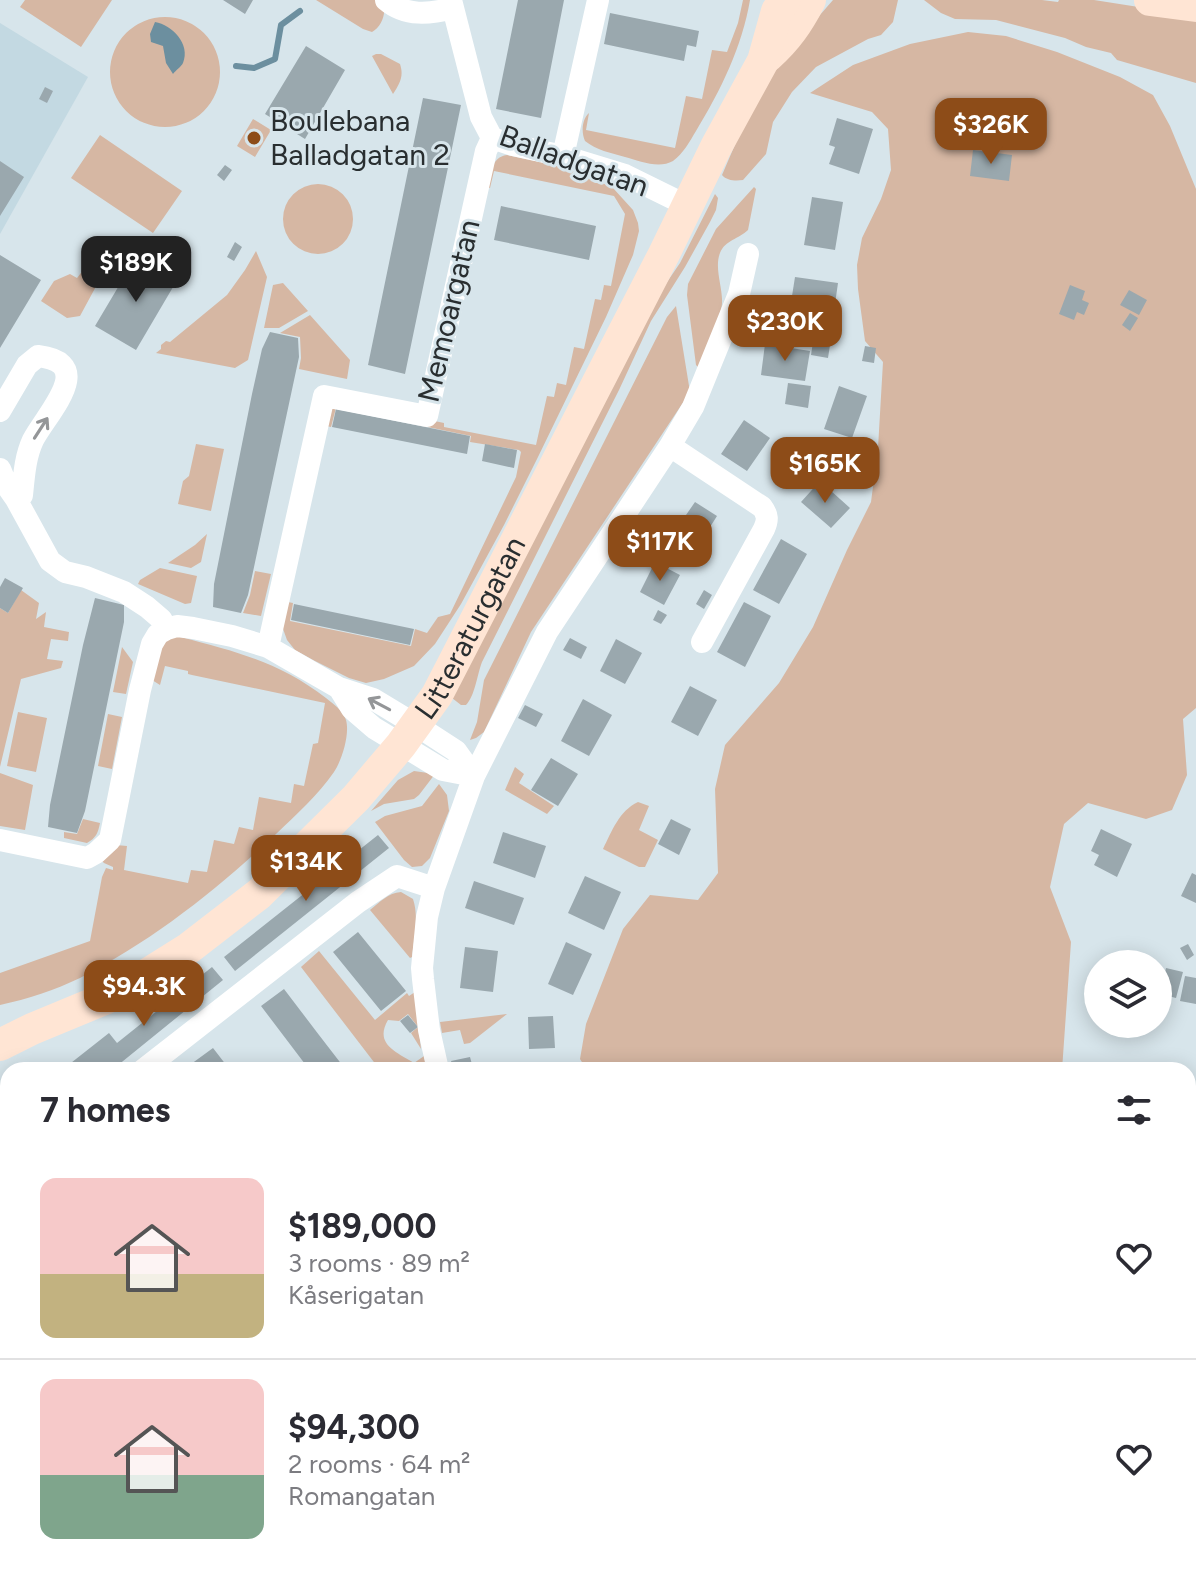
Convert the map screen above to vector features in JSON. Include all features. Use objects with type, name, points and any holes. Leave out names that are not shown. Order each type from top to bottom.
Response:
[{"type":"street","name":"Balladgatan","points":[[386,0],[396,8],[411,12],[430,13],[452,4],[481,117],[492,138],[625,175],[688,206]]},
{"type":"street","points":[[563,156],[598,0]]},
{"type":"street","name":"Litteraturgatan","points":[[2,1043],[114,995],[189,948],[259,894],[356,798],[408,735],[437,695],[716,147],[763,61],[777,11],[798,7],[811,14],[825,0]]},
{"type":"street","points":[[1150,0],[1196,6]]},
{"type":"street","name":"Memoargatan","points":[[268,647],[324,396],[427,416],[486,151],[492,138]]},
{"type":"street","points":[[436,1062],[422,968],[427,917],[434,888],[474,776],[547,632],[693,407],[739,294],[748,254]]},
{"type":"street","points":[[0,411],[27,365],[38,356],[54,358],[65,366],[67,377],[62,395],[33,440],[27,457],[22,495],[16,499]]},
{"type":"street","points":[[670,446],[762,507],[767,515],[764,529],[702,642]]},
{"type":"street","points":[[0,469],[50,561],[65,572],[124,592],[161,619],[167,629]]},
{"type":"street","points":[[0,840],[87,858],[110,840],[152,644],[158,634],[177,626],[232,636],[268,647],[339,688],[373,699],[408,735],[456,751],[474,776]]},
{"type":"street","points":[[153,1062],[358,902],[397,876],[434,888]]},
{"type":"shaded area","points":[[25,0],[112,0],[81,47],[20,7]]},
{"type":"shaded area","points":[[316,0],[375,0],[384,9],[384,15],[380,25],[372,32]]},
{"type":"shaded area","points":[[743,0],[750,0],[742,35],[729,68],[705,116],[677,158],[667,163],[649,164],[604,151],[585,141],[583,126],[589,113],[586,130],[675,148],[686,96],[702,99],[712,50],[727,52]]},
{"type":"shaded area","points":[[833,0],[898,0],[893,22],[881,35],[816,67],[792,92],[773,122],[766,154],[743,180],[726,178],[722,175],[740,133],[779,62]]},
{"type":"shaded area","points":[[924,0],[1094,0],[1196,16],[1196,83],[1117,60],[1111,53],[1065,38],[996,20],[955,19]]},
{"type":"shaded area","points":[[165,17],[186,21],[204,33],[216,51],[220,72],[216,93],[204,111],[186,123],[165,127],[144,123],[126,111],[114,93],[110,72],[114,51],[126,33],[144,21]]},
{"type":"shaded area","points":[[0,23],[88,77],[0,234]]},
{"type":"shaded area","points":[[968,32],[1006,36],[1120,77],[1153,95],[1170,126],[1196,189],[1196,708],[1183,719],[1187,775],[1172,810],[1146,819],[1088,803],[1064,824],[1050,887],[1071,942],[1063,1062],[582,1062],[586,1024],[623,929],[650,895],[698,900],[718,873],[715,789],[725,745],[779,683],[813,627],[871,502],[883,362],[865,341],[857,265],[862,238],[891,170],[888,129],[872,112],[810,93],[853,65],[910,44]]},
{"type":"shaded area","points":[[376,54],[400,64],[401,79],[393,94],[372,56]]},
{"type":"shaded area","name":"Boulebana Balladgatan 2","points":[[253,119],[271,130],[255,157],[237,146]]},
{"type":"shaded area","points":[[100,135],[182,191],[153,233],[71,178]]},
{"type":"shaded area","points":[[507,155],[554,165],[613,188],[633,210],[638,223],[633,255],[537,459],[461,604],[435,644],[414,666],[366,683],[349,678],[295,650],[282,626],[288,602],[293,603],[290,621],[411,646],[415,629],[427,633],[438,617],[450,614],[516,477],[521,452],[470,442],[471,436],[336,408],[331,427],[326,426],[329,409],[341,401],[444,423],[444,427],[536,445],[547,396],[554,397],[557,383],[566,385],[574,347],[584,349],[595,299],[601,300],[604,285],[611,286],[625,214],[614,196],[494,171],[490,188],[487,187],[495,163]]},
{"type":"shaded area","points":[[325,184],[347,199],[353,219],[351,233],[343,244],[332,252],[311,254],[293,244],[285,233],[283,212],[293,194],[304,186]]},
{"type":"shaded area","points":[[754,187],[748,230],[725,245],[720,253],[721,308],[699,368],[696,365],[688,284],[716,229]]},
{"type":"shaded area","points":[[715,194],[718,198],[716,210],[651,321],[482,662],[472,696],[466,705],[461,705],[452,698],[646,313],[680,263]]},
{"type":"shaded area","points":[[256,251],[267,277],[248,360],[235,368],[156,353],[161,345],[170,342],[227,295]]},
{"type":"shaded area","points":[[84,269],[100,279],[80,316],[67,318],[41,301],[54,281],[70,274],[77,278]]},
{"type":"shaded area","points":[[283,283],[308,311],[279,328],[264,328],[273,285]]},
{"type":"shaded area","points":[[676,306],[690,392],[531,632],[484,732],[470,740],[477,722],[484,680],[667,317]]},
{"type":"shaded area","points":[[310,315],[350,360],[347,379],[299,369],[300,337],[280,333]]},
{"type":"shaded area","points":[[196,444],[224,449],[211,511],[178,504],[183,481],[189,476]]},
{"type":"shaded area","points":[[207,534],[201,562],[191,568],[168,563],[195,545]]},
{"type":"shaded area","points":[[160,568],[197,576],[191,603],[185,604],[138,584]]},
{"type":"shaded area","points":[[255,571],[271,574],[261,616],[243,613]]},
{"type":"shaded area","points":[[21,590],[39,603],[36,619],[46,612],[44,627],[69,632],[68,641],[51,639],[47,659],[63,661],[61,668],[21,679],[0,767],[0,608],[8,613]]},
{"type":"shaded area","points":[[172,637],[257,660],[291,675],[326,698],[343,713],[347,726],[337,767],[314,797],[254,855],[158,931],[80,978],[41,994],[0,1005],[0,973],[90,941],[102,877],[106,868],[113,870],[102,861],[116,845],[127,846],[124,870],[188,883],[191,870],[207,872],[214,840],[234,844],[239,827],[253,830],[259,797],[291,803],[294,784],[304,786],[313,744],[318,743],[325,703],[192,675],[188,671],[165,666],[160,685],[152,680],[164,640]]},
{"type":"shaded area","points":[[122,647],[133,662],[126,694],[113,692]]},
{"type":"shaded area","points":[[18,712],[47,718],[36,772],[7,766]]},
{"type":"shaded area","points":[[108,714],[122,717],[112,769],[98,766]]},
{"type":"shaded area","points":[[515,767],[524,774],[519,783],[554,806],[547,814],[505,790]]},
{"type":"shaded area","points":[[414,771],[435,774],[414,799],[384,804],[371,811],[398,780]]},
{"type":"shaded area","points":[[0,773],[33,785],[25,830],[0,826]]},
{"type":"shaded area","points":[[439,784],[447,795],[449,811],[430,858],[422,866],[412,867],[375,822],[385,816],[422,806]]},
{"type":"shaded area","points":[[638,802],[649,806],[639,830],[658,840],[645,867],[603,849],[621,816]]},
{"type":"shaded area","points":[[83,819],[100,823],[93,839],[87,843],[64,838],[64,832],[77,834]]},
{"type":"shaded area","points":[[401,892],[413,899],[416,913],[410,958],[370,910],[388,896]]},
{"type":"shaded area","points":[[319,951],[375,1020],[407,993],[409,996],[415,992],[421,1049],[411,1033],[418,1027],[408,1014],[399,1021],[388,1020],[384,1028],[385,1041],[389,1046],[412,1062],[374,1062],[301,967]]},
{"type":"shaded area","points":[[507,1014],[470,1043],[464,1044],[460,1030],[442,1033],[440,1022]]},
{"type":"water","points":[[155,22],[168,27],[182,42],[185,56],[173,74],[166,63],[163,46],[151,42],[150,34]]},
{"type":"building","points":[[223,0],[253,0],[245,14]]},
{"type":"building","points":[[518,0],[564,0],[541,118],[496,109]]},
{"type":"building","points":[[610,13],[699,31],[696,47],[687,45],[684,61],[604,44]]},
{"type":"building","points":[[306,46],[345,70],[305,139],[265,114]]},
{"type":"building","points":[[45,87],[53,91],[47,103],[39,99]]},
{"type":"building","points":[[423,98],[461,105],[405,374],[368,365]]},
{"type":"building","points":[[837,118],[873,129],[859,174],[829,164],[835,147],[829,145]]},
{"type":"building","points":[[973,150],[1012,155],[1009,181],[970,176]]},
{"type":"building","points":[[0,161],[24,177],[0,216]]},
{"type":"building","points":[[225,165],[232,170],[224,181],[217,175]]},
{"type":"building","points":[[812,197],[843,202],[835,250],[804,245]]},
{"type":"building","points":[[501,206],[596,226],[589,260],[494,240]]},
{"type":"building","points":[[235,242],[242,247],[234,261],[227,257]]},
{"type":"building","points":[[0,255],[41,280],[0,348]]},
{"type":"building","points":[[136,257],[176,282],[136,350],[95,326]]},
{"type":"building","points":[[795,277],[838,283],[832,325],[806,321],[809,299],[792,296]]},
{"type":"building","points":[[1070,285],[1085,291],[1082,300],[1089,303],[1084,315],[1077,312],[1074,320],[1059,314]]},
{"type":"building","points":[[1129,290],[1147,300],[1139,315],[1120,305]]},
{"type":"building","points":[[1130,313],[1138,318],[1130,331],[1122,325]]},
{"type":"building","points":[[270,332],[298,338],[299,357],[248,595],[241,613],[213,607],[214,584],[262,349]]},
{"type":"building","points":[[813,342],[830,345],[828,358],[811,355]]},
{"type":"building","points":[[765,344],[810,351],[805,381],[761,375]]},
{"type":"building","points":[[865,346],[876,348],[874,363],[862,361]]},
{"type":"building","points":[[788,383],[811,386],[808,408],[785,404]]},
{"type":"building","points":[[839,386],[867,396],[852,438],[824,429]]},
{"type":"building","points":[[336,409],[470,436],[467,454],[332,427]]},
{"type":"building","points":[[744,420],[770,438],[747,471],[721,454]]},
{"type":"building","points":[[485,444],[517,450],[514,468],[482,461]]},
{"type":"building","points":[[820,481],[850,508],[831,528],[801,502]]},
{"type":"building","points":[[695,502],[717,516],[700,543],[677,528]]},
{"type":"building","points":[[781,539],[807,554],[779,604],[753,590]]},
{"type":"building","points":[[655,562],[680,575],[664,605],[640,592]]},
{"type":"building","points":[[5,578],[23,588],[8,613],[0,608],[0,587]]},
{"type":"building","points":[[704,590],[712,595],[704,609],[696,604]]},
{"type":"building","points":[[95,598],[124,605],[124,622],[85,811],[77,833],[48,827],[50,805]]},
{"type":"building","points":[[744,602],[771,616],[745,667],[717,652]]},
{"type":"building","points":[[294,604],[414,629],[410,645],[291,620]]},
{"type":"building","points":[[658,610],[667,615],[661,624],[653,620]]},
{"type":"building","points":[[570,638],[587,647],[581,659],[563,650]]},
{"type":"building","points":[[616,639],[642,653],[625,684],[600,671]]},
{"type":"building","points":[[690,686],[717,700],[698,736],[671,722]]},
{"type":"building","points":[[583,699],[612,715],[589,756],[561,741]]},
{"type":"building","points":[[525,705],[543,714],[536,727],[518,718]]},
{"type":"building","points":[[551,758],[578,774],[558,806],[531,790]]},
{"type":"building","points":[[671,819],[691,829],[679,855],[658,844]]},
{"type":"building","points":[[1101,829],[1132,844],[1117,877],[1094,865],[1099,855],[1091,851]]},
{"type":"building","points":[[503,832],[546,846],[535,878],[493,863]]},
{"type":"building","points":[[378,835],[389,848],[235,971],[224,957]]},
{"type":"building","points":[[1192,873],[1196,875],[1196,903],[1181,896]]},
{"type":"building","points":[[585,876],[621,892],[604,930],[568,913]]},
{"type":"building","points":[[474,881],[524,898],[514,925],[465,908]]},
{"type":"building","points":[[358,932],[406,991],[381,1011],[333,952]]},
{"type":"building","points":[[566,942],[592,954],[573,995],[548,984]]},
{"type":"building","points":[[1188,944],[1194,955],[1187,960],[1180,948]]},
{"type":"building","points":[[465,947],[498,951],[493,992],[460,988]]},
{"type":"building","points":[[212,967],[223,980],[122,1062],[72,1062],[109,1033],[117,1043]]},
{"type":"building","points":[[1172,969],[1183,972],[1176,998],[1172,997]]},
{"type":"building","points":[[1185,976],[1196,978],[1196,1004],[1180,1001]]},
{"type":"building","points":[[284,989],[340,1062],[303,1062],[261,1006]]},
{"type":"building","points":[[408,1015],[418,1027],[410,1033],[400,1021]]},
{"type":"building","points":[[553,1016],[555,1048],[529,1049],[528,1017]]},
{"type":"building","points":[[213,1048],[224,1062],[194,1062]]},
{"type":"building","points":[[470,1057],[471,1062],[451,1062]]},
{"type":"waterway","points":[[236,66],[254,68],[275,59],[281,25],[300,11]]},
{"type":"place","name":"Boulebana Balladgatan 2","points":[[254,138]]}]
